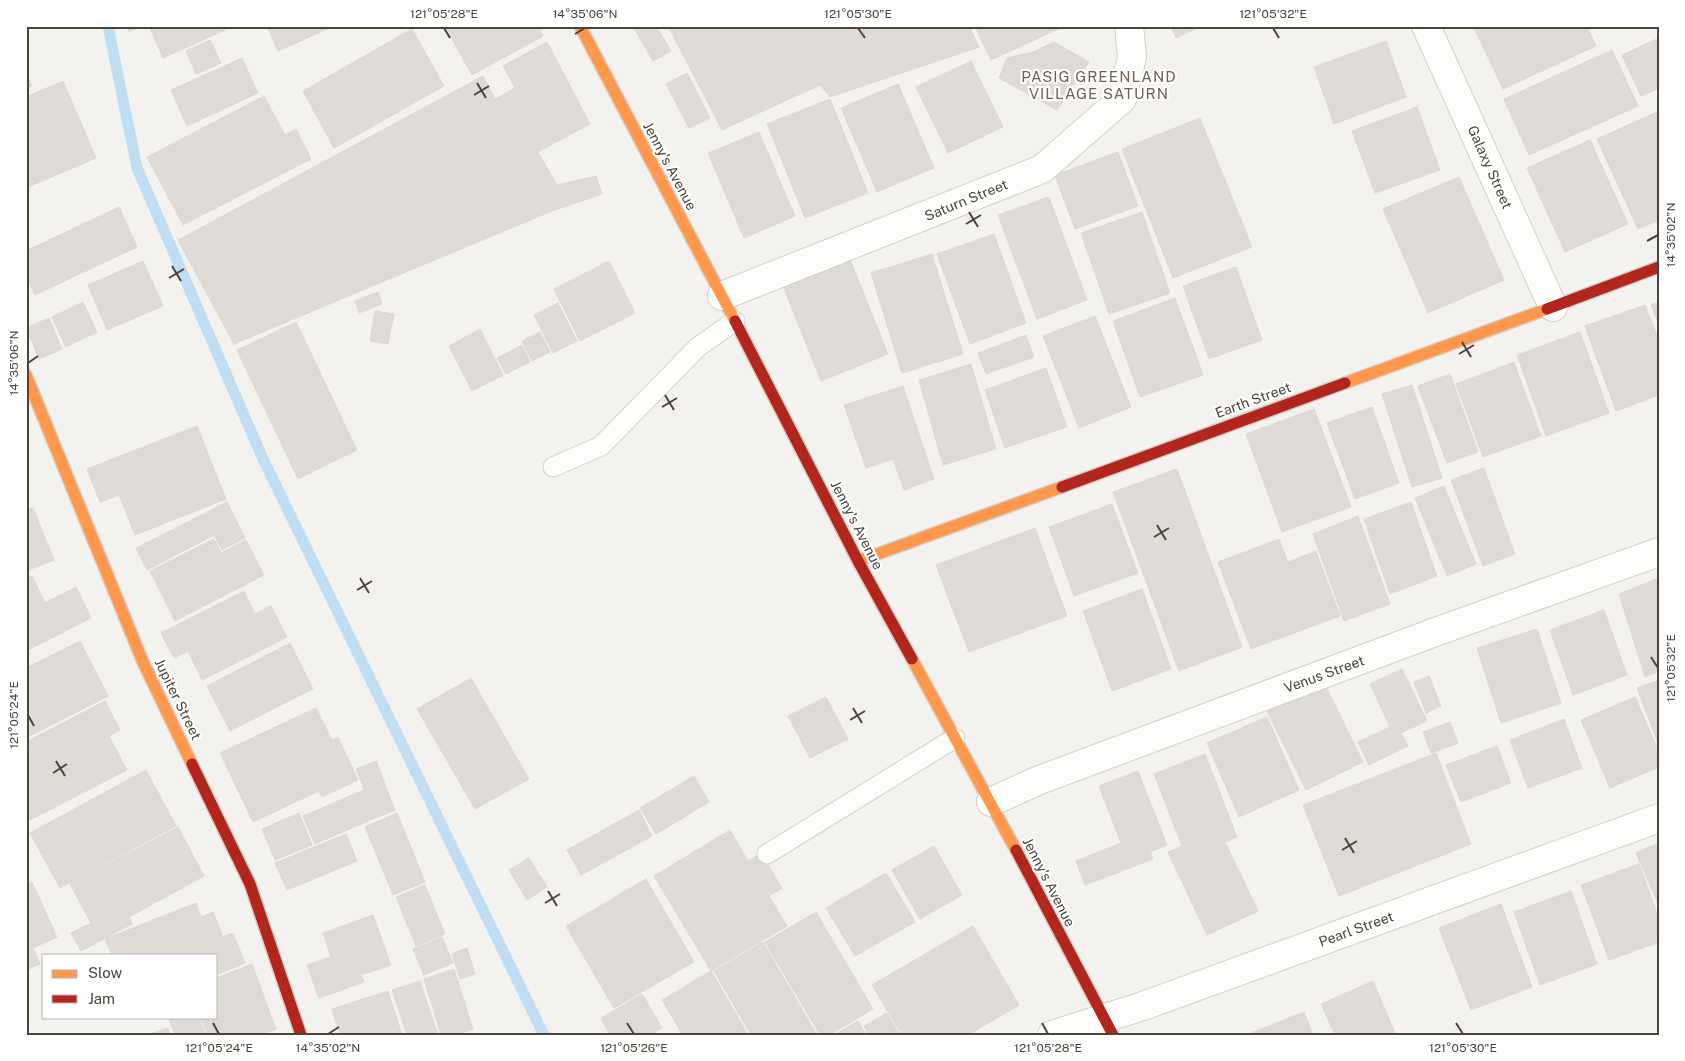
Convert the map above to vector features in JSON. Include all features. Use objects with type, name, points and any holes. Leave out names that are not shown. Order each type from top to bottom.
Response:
[{"type":"street","name":"Jenny's Avenue","points":[[580,26],[735,321],[858,561],[991,802],[1109,1027]]},
{"type":"street","name":"Saturn Street","points":[[722,296],[1042,169],[1122,99],[1132,57],[1129,26]]},
{"type":"street","name":"Galaxy Street","points":[[1426,26],[1554,307]]},
{"type":"street","name":"Earth Street","points":[[858,561],[1659,267]]},
{"type":"street","name":"Jupiter Street","points":[[26,375],[143,662],[250,884],[301,1035]]},
{"type":"street","name":"Venus Street","points":[[991,802],[1037,781],[1400,645],[1659,552]]},
{"type":"street","name":"Pearl Street","points":[[1052,1035],[1109,1027],[1659,818]]},
{"type":"lane","points":[[553,467],[601,446],[698,347],[735,321]]},
{"type":"lane","points":[[767,854],[955,738]]},
{"type":"building","points":[[128,26],[142,26],[129,32]]},
{"type":"building","points":[[149,26],[223,26],[225,30],[163,58]]},
{"type":"building","points":[[267,26],[334,26],[278,51]]},
{"type":"building","points":[[445,26],[538,26],[543,36],[472,75]]},
{"type":"building","points":[[633,26],[656,26],[671,51],[653,61]]},
{"type":"building","points":[[668,26],[969,26],[979,47],[830,97],[820,85],[722,130]]},
{"type":"building","points":[[975,26],[1065,26],[991,60]]},
{"type":"building","points":[[1171,26],[1201,26],[1176,38]]},
{"type":"building","points":[[1482,26],[1587,26],[1596,46],[1503,89],[1475,30]]},
{"type":"building","points":[[412,29],[444,86],[334,148],[303,91]]},
{"type":"building","points":[[1659,38],[1659,88],[1641,96],[1622,55]]},
{"type":"building","points":[[210,40],[221,63],[196,74],[186,51]]},
{"type":"building","points":[[1386,41],[1406,97],[1334,124],[1314,67]]},
{"type":"building","points":[[547,42],[590,124],[538,152],[557,185],[596,176],[602,194],[552,211],[234,344],[178,240],[483,76],[495,99],[515,88],[503,66]]},
{"type":"building","points":[[1054,42],[1089,62],[1057,110],[999,78],[1007,58],[1033,52]]},
{"type":"building","points":[[1612,50],[1638,106],[1529,155],[1504,99]]},
{"type":"building","points":[[242,58],[258,93],[187,126],[171,90]]},
{"type":"building","points":[[971,61],[1003,127],[948,153],[916,87]]},
{"type":"building","points":[[687,73],[710,118],[689,128],[666,84]]},
{"type":"building","points":[[26,74],[32,86],[26,88]]},
{"type":"building","points":[[63,81],[96,158],[26,188],[26,97]]},
{"type":"building","points":[[898,84],[934,168],[877,192],[841,108]]},
{"type":"building","points":[[264,96],[285,135],[296,129],[311,159],[183,225],[147,157]]},
{"type":"building","points":[[830,99],[868,193],[805,218],[767,124]]},
{"type":"building","points":[[1417,107],[1440,170],[1375,193],[1352,131]]},
{"type":"building","points":[[1659,111],[1659,220],[1638,229],[1597,139]]},
{"type":"building","points":[[1200,118],[1252,247],[1173,278],[1122,149]]},
{"type":"building","points":[[759,132],[795,216],[744,238],[708,153]]},
{"type":"building","points":[[1590,140],[1628,224],[1565,252],[1527,168]]},
{"type":"building","points":[[1118,152],[1138,206],[1075,229],[1055,175]]},
{"type":"building","points":[[1459,177],[1504,280],[1428,313],[1383,209]]},
{"type":"building","points":[[1049,197],[1087,300],[1037,319],[998,215]]},
{"type":"building","points":[[119,207],[137,247],[35,295],[26,276],[26,251]]},
{"type":"building","points":[[1142,212],[1170,293],[1109,314],[1081,233]]},
{"type":"building","points":[[994,234],[1026,323],[970,344],[937,254]]},
{"type":"building","points":[[932,254],[963,354],[902,373],[871,273]]},
{"type":"building","points":[[850,259],[888,354],[821,381],[783,286]]},
{"type":"building","points":[[143,261],[163,306],[107,330],[88,285]]},
{"type":"building","points":[[609,261],[635,313],[580,341],[554,289]]},
{"type":"building","points":[[1236,267],[1262,340],[1209,359],[1183,286]]},
{"type":"building","points":[[378,292],[382,304],[359,313],[355,301]]},
{"type":"building","points":[[1175,298],[1203,375],[1140,397],[1113,321]]},
{"type":"building","points":[[83,302],[97,332],[66,347],[52,317]]},
{"type":"building","points":[[1659,302],[1659,325],[1651,305]]},
{"type":"building","points":[[558,303],[577,341],[553,353],[534,315]]},
{"type":"building","points":[[1645,305],[1659,341],[1659,395],[1616,411],[1585,326]]},
{"type":"building","points":[[375,311],[394,314],[388,344],[370,341]]},
{"type":"building","points":[[1095,316],[1131,407],[1079,428],[1043,336]]},
{"type":"building","points":[[49,318],[62,349],[39,359],[26,328]]},
{"type":"building","points":[[296,322],[357,450],[298,479],[237,350]]},
{"type":"building","points":[[480,329],[503,375],[472,391],[449,346]]},
{"type":"building","points":[[540,332],[550,352],[532,361],[522,341]]},
{"type":"building","points":[[1580,332],[1609,413],[1546,436],[1517,355]]},
{"type":"building","points":[[1026,335],[1034,357],[986,374],[978,353]]},
{"type":"building","points":[[522,345],[530,362],[506,374],[497,358]]},
{"type":"building","points":[[1514,362],[1541,436],[1483,457],[1456,384]]},
{"type":"building","points":[[971,364],[996,449],[943,465],[919,380]]},
{"type":"building","points":[[1046,368],[1067,427],[1005,448],[985,390]]},
{"type":"building","points":[[1450,374],[1478,452],[1447,463],[1418,386]]},
{"type":"building","points":[[1412,385],[1442,478],[1412,487],[1382,394]]},
{"type":"building","points":[[903,386],[934,479],[904,490],[893,459],[866,468],[844,405]]},
{"type":"building","points":[[1372,407],[1399,483],[1355,499],[1327,423]]},
{"type":"building","points":[[1314,409],[1351,507],[1282,532],[1246,434]]},
{"type":"building","points":[[197,426],[226,499],[135,535],[119,495],[100,502],[87,469]]},
{"type":"building","points":[[1484,468],[1515,554],[1483,566],[1451,480]]},
{"type":"building","points":[[1177,469],[1242,647],[1179,671],[1113,492]]},
{"type":"building","points":[[1444,486],[1476,564],[1447,576],[1415,498]]},
{"type":"building","points":[[227,502],[245,538],[222,550],[214,535],[147,570],[136,548]]},
{"type":"building","points":[[1411,502],[1437,576],[1390,594],[1364,519]]},
{"type":"building","points":[[1112,504],[1138,573],[1074,596],[1049,527]]},
{"type":"building","points":[[33,508],[54,560],[26,571],[26,511]]},
{"type":"building","points":[[1358,516],[1390,604],[1344,621],[1313,534]]},
{"type":"building","points":[[1035,528],[1067,616],[969,652],[936,565]]},
{"type":"building","points":[[214,539],[221,553],[246,540],[264,575],[175,621],[150,571]]},
{"type":"building","points":[[1279,539],[1288,562],[1316,551],[1340,616],[1251,649],[1218,562]]},
{"type":"building","points":[[32,576],[45,603],[76,587],[91,618],[26,651],[26,579]]},
{"type":"building","points":[[1659,578],[1659,671],[1645,677],[1619,594]]},
{"type":"building","points":[[1142,589],[1171,669],[1112,691],[1083,611]]},
{"type":"building","points":[[244,591],[255,614],[271,606],[287,637],[202,680],[188,651],[174,658],[161,633]]},
{"type":"building","points":[[1604,610],[1627,675],[1573,695],[1550,630]]},
{"type":"building","points":[[1537,629],[1561,703],[1501,723],[1477,648]]},
{"type":"building","points":[[80,641],[108,696],[26,738],[26,668]]},
{"type":"building","points":[[290,643],[313,689],[230,731],[207,686]]},
{"type":"building","points":[[1402,669],[1427,721],[1401,733],[1408,746],[1369,765],[1358,742],[1390,727],[1370,684]]},
{"type":"building","points":[[1429,676],[1441,706],[1426,713],[1414,682]]},
{"type":"building","points":[[471,678],[529,779],[475,809],[417,709]]},
{"type":"building","points":[[1659,680],[1659,746],[1637,688]]},
{"type":"building","points":[[1323,681],[1363,762],[1306,790],[1266,709]]},
{"type":"building","points":[[826,697],[848,739],[810,758],[788,716]]},
{"type":"building","points":[[1635,697],[1659,752],[1659,767],[1610,788],[1581,720]]},
{"type":"building","points":[[105,701],[120,730],[109,736],[127,770],[30,820],[26,812],[26,742]]},
{"type":"building","points":[[316,708],[332,740],[338,737],[358,780],[322,797],[319,791],[253,822],[220,753]]},
{"type":"building","points":[[1267,717],[1299,790],[1239,817],[1207,743]]},
{"type":"building","points":[[1564,719],[1582,768],[1528,788],[1510,740]]},
{"type":"building","points":[[1450,722],[1458,743],[1431,753],[1423,732]]},
{"type":"building","points":[[1497,746],[1511,783],[1461,802],[1446,765]]},
{"type":"building","points":[[1436,753],[1471,844],[1339,896],[1303,805]]},
{"type":"building","points":[[1205,754],[1237,837],[1225,842],[1258,911],[1207,935],[1168,852],[1182,846],[1154,774]]},
{"type":"building","points":[[376,761],[395,810],[376,818],[356,769]]},
{"type":"building","points":[[146,770],[176,826],[60,888],[30,833]]},
{"type":"building","points":[[1138,771],[1167,845],[1150,852],[1153,859],[1085,885],[1076,861],[1121,843],[1099,786]]},
{"type":"building","points":[[694,776],[709,802],[656,834],[640,808]]},
{"type":"building","points":[[364,790],[375,818],[315,844],[303,816]]},
{"type":"building","points":[[639,810],[652,836],[581,875],[567,850]]},
{"type":"building","points":[[299,813],[312,845],[275,860],[262,829]]},
{"type":"building","points":[[397,813],[425,882],[393,895],[365,827]]},
{"type":"building","points":[[178,827],[204,876],[129,917],[132,924],[81,951],[71,933],[91,923],[70,884]]},
{"type":"building","points":[[730,830],[748,861],[761,853],[782,888],[769,896],[787,926],[711,971],[654,876]]},
{"type":"building","points":[[346,834],[357,861],[287,890],[275,863]]},
{"type":"building","points":[[1659,843],[1659,906],[1636,853]]},
{"type":"building","points":[[934,846],[962,895],[920,919],[892,870]]},
{"type":"building","points":[[529,858],[547,887],[527,900],[509,870]]},
{"type":"building","points":[[1639,864],[1659,919],[1659,942],[1609,960],[1581,885]]},
{"type":"building","points":[[886,873],[915,922],[855,956],[826,908]]},
{"type":"building","points":[[646,879],[694,962],[614,1008],[566,926]]},
{"type":"building","points":[[32,882],[57,937],[33,948],[40,964],[26,970],[26,885]]},
{"type":"building","points":[[425,885],[445,934],[416,946],[396,897]]},
{"type":"building","points":[[1571,891],[1597,964],[1540,985],[1514,912]]},
{"type":"building","points":[[196,903],[201,917],[213,912],[223,937],[233,933],[245,963],[218,974],[218,954],[112,954],[105,939]]},
{"type":"building","points":[[1501,904],[1532,987],[1471,1010],[1439,928]]},
{"type":"building","points":[[816,912],[873,1009],[829,1035],[820,1035],[765,942]]},
{"type":"building","points":[[373,915],[391,965],[361,975],[364,982],[319,998],[307,965],[331,957],[323,933]]},
{"type":"building","points":[[973,926],[1019,1005],[968,1035],[902,1035],[872,985]]},
{"type":"building","points":[[442,937],[453,963],[424,975],[413,949]]},
{"type":"building","points":[[763,942],[817,1035],[751,1035],[714,971]]},
{"type":"building","points":[[467,948],[475,974],[460,979],[452,954]]},
{"type":"building","points":[[252,964],[276,1029],[260,1035],[207,1035],[201,1018],[218,1018],[218,977]]},
{"type":"building","points":[[454,969],[473,1029],[456,1035],[441,1035],[424,979]]},
{"type":"building","points":[[711,971],[748,1035],[683,1035],[662,1000]]},
{"type":"building","points":[[420,981],[438,1035],[407,1035],[392,990]]},
{"type":"building","points":[[1373,981],[1396,1035],[1335,1035],[1321,1004]]},
{"type":"building","points":[[388,991],[402,1035],[340,1035],[332,1009]]},
{"type":"building","points":[[642,994],[662,1028],[650,1035],[610,1035],[601,1018]]},
{"type":"building","points":[[1304,1012],[1313,1035],[1252,1035],[1251,1033]]},
{"type":"building","points":[[887,1013],[900,1035],[869,1035],[864,1026]]},
{"type":"building","points":[[168,1018],[199,1018],[205,1035],[175,1035]]},
{"type":"building","points":[[858,1021],[866,1035],[834,1035]]},
{"type":"building","points":[[168,1028],[170,1035],[147,1035]]},
{"type":"waterway","points":[[108,26],[137,168],[263,459],[544,1035]]},
{"type":"traffic: slow","points":[[580,26],[735,321]]},
{"type":"traffic: slow","points":[[1345,383],[1547,309]]},
{"type":"traffic: slow","points":[[26,375],[143,662],[192,764]]},
{"type":"traffic: slow","points":[[858,561],[1062,487]]},
{"type":"traffic: slow","points":[[912,659],[1016,850]]},
{"type":"traffic: jam","points":[[1547,309],[1659,267]]},
{"type":"traffic: jam","points":[[735,321],[858,561],[912,659]]},
{"type":"traffic: jam","points":[[1062,487],[1345,383]]},
{"type":"traffic: jam","points":[[192,764],[250,884],[301,1035]]},
{"type":"traffic: jam","points":[[1016,850],[1113,1035]]},
{"type":"district","name":"PASIG GREENLAND VILLAGE SATURN","points":[[1099,86]]}]
